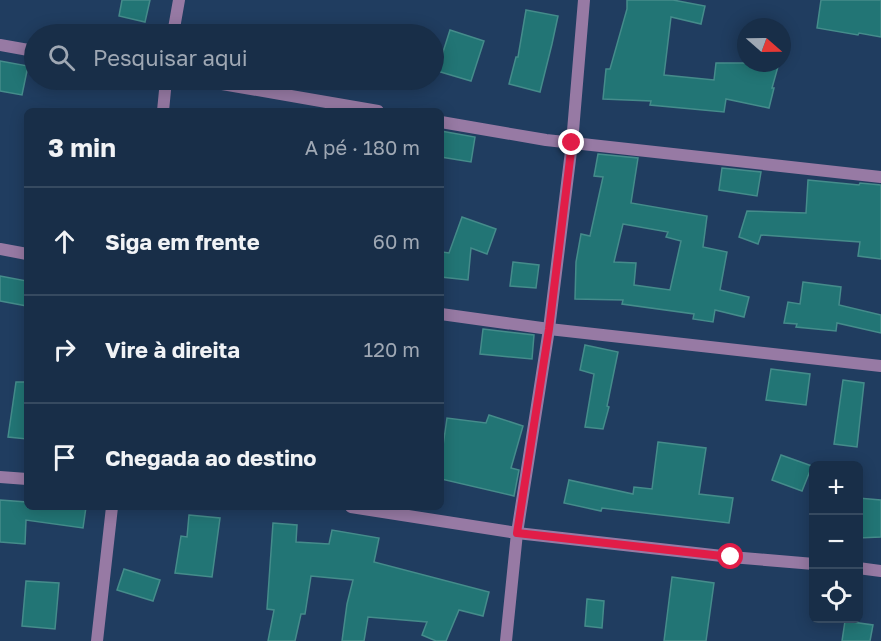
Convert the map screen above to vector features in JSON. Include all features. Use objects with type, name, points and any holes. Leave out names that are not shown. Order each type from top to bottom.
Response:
[{"type":"street","points":[[175,24],[179,0]]},
{"type":"street","points":[[506,641],[517,533],[549,329],[572,143],[584,0]]},
{"type":"street","points":[[0,45],[24,49]]},
{"type":"street","points":[[163,108],[165,90]]},
{"type":"street","points":[[257,90],[361,108]]},
{"type":"street","points":[[444,123],[546,140],[881,177]]},
{"type":"street","points":[[0,249],[24,253]]},
{"type":"street","points":[[444,314],[549,329],[881,366]]},
{"type":"street","points":[[0,477],[24,479]]},
{"type":"street","points":[[97,641],[112,510]]},
{"type":"street","points":[[370,510],[517,533],[809,564]]},
{"type":"street","points":[[863,568],[881,570]]},
{"type":"building","points":[[122,0],[150,0],[145,22],[119,16]]},
{"type":"building","points":[[627,0],[673,0],[705,6],[701,24],[671,17],[664,75],[714,80],[716,63],[737,63],[737,72],[776,72],[769,108],[726,99],[724,112],[650,105],[651,101],[603,99],[606,69],[610,69],[627,9]]},
{"type":"building","points":[[821,0],[881,0],[881,37],[817,28]]},
{"type":"building","points":[[526,10],[558,16],[540,92],[509,84],[516,57],[518,57]]},
{"type":"building","points":[[450,30],[484,41],[471,81],[444,73],[444,49]]},
{"type":"building","points":[[0,61],[24,65],[22,95],[0,91]]},
{"type":"building","points":[[444,132],[475,137],[471,162],[444,158]]},
{"type":"building","points":[[598,154],[638,158],[631,203],[707,216],[703,247],[727,252],[720,290],[749,297],[744,317],[715,310],[713,322],[693,319],[694,314],[622,304],[623,300],[575,299],[576,262],[581,234],[590,236],[603,177],[594,176]],"holes":[[[623,224],[668,232],[666,237],[681,241],[670,290],[634,285],[636,263],[614,262]]]},
{"type":"building","points":[[722,168],[761,172],[757,196],[719,190]]},
{"type":"building","points":[[808,180],[881,185],[881,259],[858,256],[860,242],[761,235],[758,244],[739,237],[747,211],[806,213]]},
{"type":"building","points":[[462,217],[496,229],[487,254],[471,248],[468,280],[444,277],[444,252],[449,253]]},
{"type":"building","points":[[513,262],[539,265],[536,288],[510,286]]},
{"type":"building","points":[[0,276],[24,280],[24,305],[0,301]]},
{"type":"building","points":[[803,282],[841,287],[839,305],[881,315],[881,333],[837,323],[836,331],[796,327],[797,324],[784,323],[788,302],[800,304]]},
{"type":"building","points":[[483,329],[534,335],[532,359],[480,354]]},
{"type":"building","points":[[585,345],[618,352],[603,429],[585,427],[594,374],[580,370]]},
{"type":"building","points":[[771,369],[810,374],[806,405],[766,400]]},
{"type":"building","points":[[843,380],[864,383],[857,447],[834,444]]},
{"type":"building","points":[[16,382],[24,382],[24,439],[8,437]]},
{"type":"building","points":[[489,415],[523,426],[511,468],[519,470],[514,496],[444,480],[444,439],[447,418],[486,423]]},
{"type":"building","points":[[658,442],[706,448],[699,494],[733,498],[729,523],[602,508],[601,511],[564,503],[569,480],[633,494],[634,487],[652,489]]},
{"type":"building","points":[[781,455],[809,465],[809,474],[802,491],[772,480]]},
{"type":"building","points":[[863,498],[881,500],[881,537],[863,538]]},
{"type":"building","points":[[0,500],[24,502],[24,510],[86,510],[83,528],[26,520],[25,544],[0,542]]},
{"type":"building","points":[[189,515],[220,518],[212,577],[175,573],[181,536],[187,537]]},
{"type":"building","points":[[273,523],[297,525],[296,542],[329,544],[332,530],[379,538],[374,562],[489,592],[483,616],[459,610],[446,641],[436,641],[422,635],[427,622],[368,617],[364,641],[342,641],[353,580],[311,576],[305,614],[301,614],[295,641],[268,641],[274,610],[267,609]]},
{"type":"building","points":[[124,569],[160,580],[153,601],[117,590]]},
{"type":"building","points":[[672,577],[714,583],[706,641],[664,641]]},
{"type":"building","points":[[26,581],[59,583],[55,629],[22,626]]},
{"type":"building","points":[[587,599],[604,601],[602,628],[585,626]]},
{"type":"building","points":[[845,623],[873,625],[870,641],[842,641]]},
{"type":"route","points":[[572,143],[549,329],[517,533],[731,557]]}]
